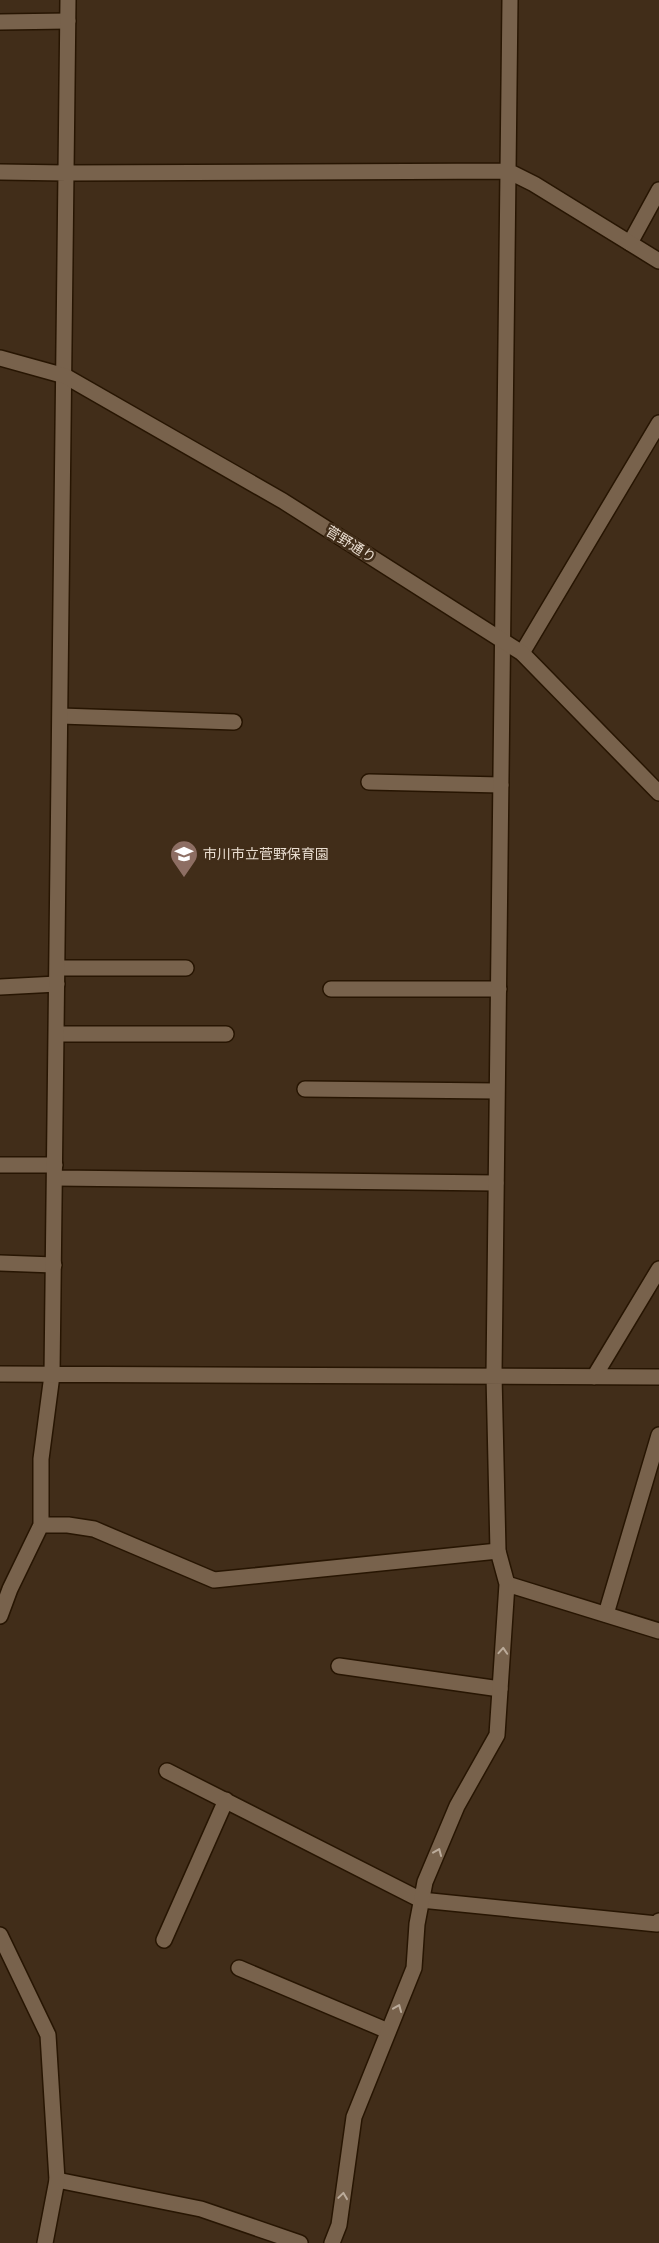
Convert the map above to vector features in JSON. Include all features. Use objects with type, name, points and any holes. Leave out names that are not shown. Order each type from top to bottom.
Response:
[{"type":"street","points":[[0,1616],[10,1588],[41,1525],[41,1459],[52,1375],[68,0]]},
{"type":"street","points":[[332,2243],[339,2225],[354,2118],[414,1968],[416,1924],[425,1882],[456,1806],[497,1735],[507,1584],[498,1551],[494,1375],[510,0]]},
{"type":"street","points":[[0,22],[68,21]]},
{"type":"street","points":[[0,172],[508,171],[534,184],[659,261]]},
{"type":"street","points":[[630,243],[659,190]]},
{"type":"street","name":"菅野通り","points":[[0,358],[65,376],[283,501],[504,641],[522,653],[659,793]]},
{"type":"street","points":[[522,653],[659,423]]},
{"type":"street","points":[[61,716],[234,722]]},
{"type":"street","points":[[369,782],[501,785]]},
{"type":"street","points":[[58,968],[186,968]]},
{"type":"street","points":[[0,987],[57,984]]},
{"type":"street","points":[[331,989],[499,989]]},
{"type":"street","points":[[57,1034],[226,1034]]},
{"type":"street","points":[[304,1089],[496,1091]]},
{"type":"street","points":[[0,1165],[55,1172],[496,1183]]},
{"type":"street","points":[[0,1264],[54,1265]]},
{"type":"street","points":[[594,1377],[659,1269]]},
{"type":"street","points":[[0,1374],[659,1377]]},
{"type":"street","points":[[606,1614],[659,1435]]},
{"type":"street","points":[[41,1525],[68,1525],[94,1529],[214,1580],[498,1551]]},
{"type":"street","points":[[507,1584],[659,1632]]},
{"type":"street","points":[[339,1666],[500,1689]]},
{"type":"street","points":[[167,1771],[421,1900],[657,1924],[659,1921]]},
{"type":"street","points":[[164,1940],[226,1800]]},
{"type":"street","points":[[0,1935],[48,2035],[57,2180],[45,2243]]},
{"type":"street","points":[[239,1968],[388,2031]]},
{"type":"street","points":[[57,2180],[201,2209],[300,2243]]},
{"type":"place","name":"市川市立菅野保育園","points":[[184,878]]}]
